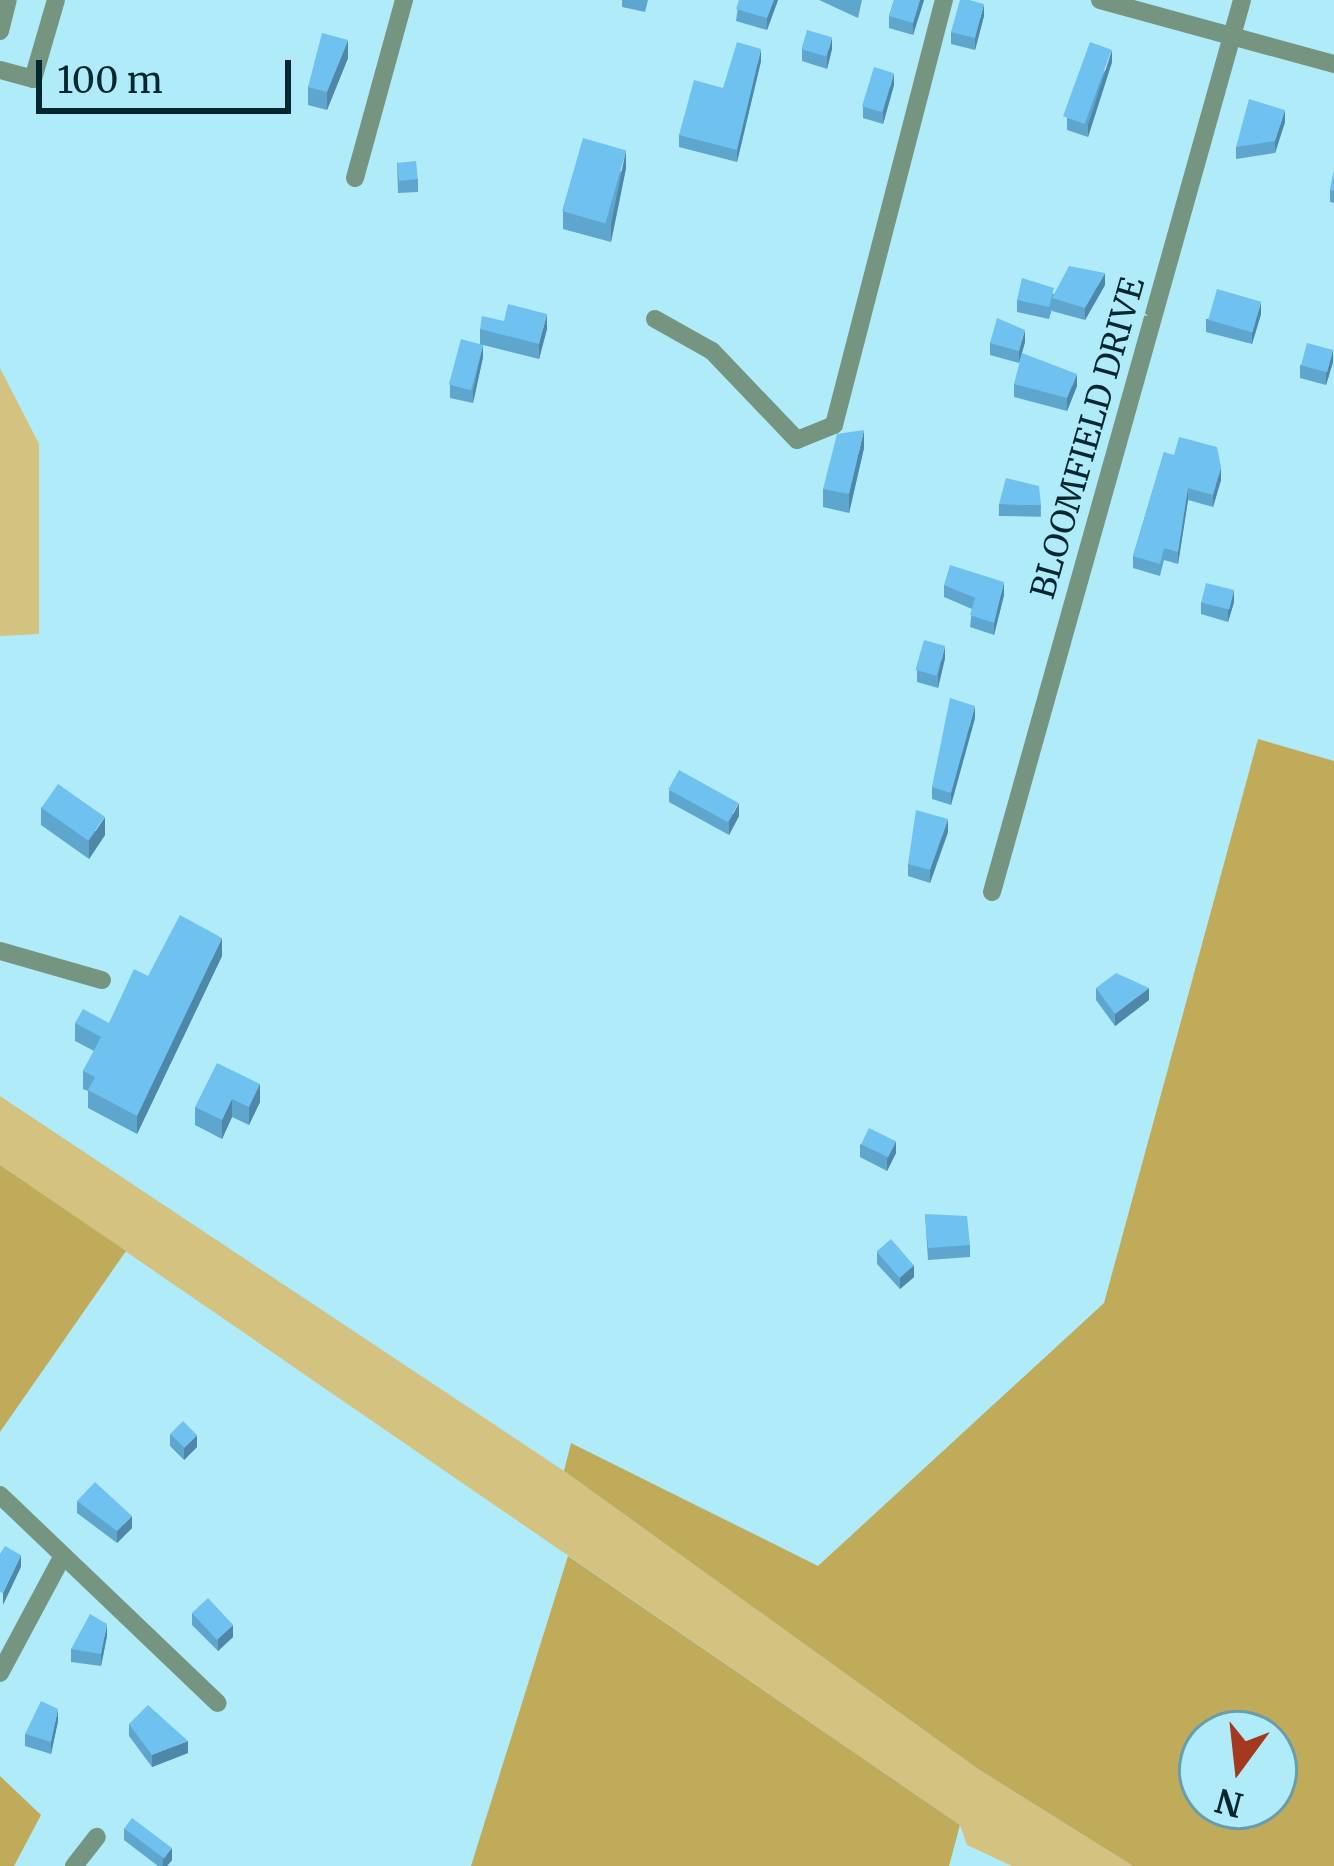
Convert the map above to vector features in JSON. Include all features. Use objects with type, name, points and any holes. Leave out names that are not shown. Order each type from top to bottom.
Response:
[{"type":"street","points":[[0,31],[8,0]]},
{"type":"street","points":[[0,70],[33,79],[56,0]]},
{"type":"street","points":[[355,178],[404,0]]},
{"type":"street","points":[[656,319],[712,351],[797,440],[834,424],[944,0]]},
{"type":"street","points":[[1100,0],[1129,4],[1334,64]]},
{"type":"street","name":"BLOOMFIELD DRIVE","points":[[992,892],[1242,0]]},
{"type":"street","points":[[0,951],[102,980]]},
{"type":"street","points":[[0,1496],[60,1561],[218,1703]]},
{"type":"street","points":[[0,1672],[60,1561]]},
{"type":"street","points":[[74,1866],[97,1837]]},
{"type":"shaded area","points":[[0,368],[39,444],[39,634],[0,636]]},
{"type":"shaded area","points":[[1258,739],[1334,761],[1334,1866],[1133,1866],[978,1769],[564,1471],[571,1443],[818,1566],[1104,1303]]},
{"type":"shaded area","points":[[0,1096],[564,1471],[978,1769],[1133,1866],[1012,1866],[967,1845],[960,1825],[0,1165]]},
{"type":"shaded area","points":[[0,1165],[126,1251],[0,1432]]},
{"type":"shaded area","points":[[568,1556],[960,1825],[949,1866],[471,1866]]},
{"type":"shaded area","points":[[0,1776],[41,1815],[14,1866],[0,1866]]},
{"type":"building","points":[[739,0],[774,0],[767,18],[736,9]]},
{"type":"building","points":[[894,0],[920,0],[913,23],[889,16]]},
{"type":"building","points":[[960,0],[984,4],[975,38],[951,32]]},
{"type":"building","points":[[807,30],[832,37],[826,56],[801,49]]},
{"type":"building","points":[[322,33],[348,40],[327,92],[308,87]]},
{"type":"building","points":[[737,42],[761,49],[737,150],[679,135],[694,80],[723,88]]},
{"type":"building","points":[[1090,42],[1112,50],[1085,124],[1063,116]]},
{"type":"building","points":[[874,67],[894,73],[882,112],[862,106]]},
{"type":"building","points":[[1249,99],[1285,110],[1275,141],[1236,147]]},
{"type":"building","points":[[583,138],[626,150],[605,223],[562,211]]},
{"type":"building","points":[[416,161],[418,179],[399,181],[397,163]]},
{"type":"building","points":[[1069,266],[1105,273],[1085,308],[1052,298]]},
{"type":"building","points":[[1022,278],[1054,288],[1049,307],[1017,300]]},
{"type":"building","points":[[1217,289],[1261,302],[1252,332],[1208,320]]},
{"type":"building","points":[[508,304],[547,314],[539,344],[480,329],[482,316],[504,321]]},
{"type":"building","points":[[997,318],[1025,330],[1019,351],[990,343]]},
{"type":"building","points":[[461,339],[483,345],[471,390],[449,384]]},
{"type":"building","points":[[1307,343],[1333,350],[1327,372],[1301,365]]},
{"type":"building","points":[[1022,353],[1077,374],[1067,398],[1014,384]]},
{"type":"building","points":[[864,430],[849,494],[823,489],[837,434]]},
{"type":"building","points":[[1179,437],[1217,447],[1221,467],[1213,495],[1188,488],[1178,552],[1164,548],[1160,564],[1133,556],[1164,452],[1174,455]]},
{"type":"building","points":[[1006,478],[1039,486],[1041,505],[999,504]]},
{"type":"building","points":[[950,565],[1004,582],[994,623],[970,615],[975,598],[944,585]]},
{"type":"building","points":[[1206,583],[1234,590],[1229,609],[1201,602]]},
{"type":"building","points":[[924,640],[945,646],[937,676],[915,670]]},
{"type":"building","points":[[950,698],[975,706],[951,793],[932,787]]},
{"type":"building","points":[[679,770],[738,803],[728,822],[668,789]]},
{"type":"building","points":[[58,784],[105,817],[88,840],[41,808]]},
{"type":"building","points":[[916,810],[948,819],[930,870],[908,864]]},
{"type":"building","points":[[180,915],[222,938],[137,1116],[88,1090],[95,1077],[83,1071],[101,1037],[75,1023],[83,1009],[109,1023],[134,969],[148,976]]},
{"type":"building","points":[[1116,973],[1149,988],[1115,1014],[1096,988]]},
{"type":"building","points":[[217,1063],[260,1084],[249,1107],[232,1099],[222,1120],[195,1107]]},
{"type":"building","points":[[869,1128],[896,1141],[888,1157],[861,1144]]},
{"type":"building","points":[[925,1214],[967,1216],[970,1245],[928,1248]]},
{"type":"building","points":[[891,1239],[914,1265],[900,1278],[877,1251]]},
{"type":"building","points":[[183,1421],[197,1435],[184,1448],[170,1434]]},
{"type":"building","points":[[95,1482],[132,1516],[117,1531],[77,1501]]},
{"type":"building","points":[[5,1546],[21,1555],[3,1593],[0,1554]]},
{"type":"building","points":[[208,1598],[233,1625],[217,1640],[192,1613]]},
{"type":"building","points":[[90,1614],[107,1624],[101,1654],[71,1649]]},
{"type":"building","points":[[41,1701],[58,1709],[51,1742],[25,1734]]},
{"type":"building","points":[[148,1705],[188,1741],[152,1755],[129,1724]]},
{"type":"building","points":[[132,1818],[172,1848],[164,1858],[124,1828]]}]
